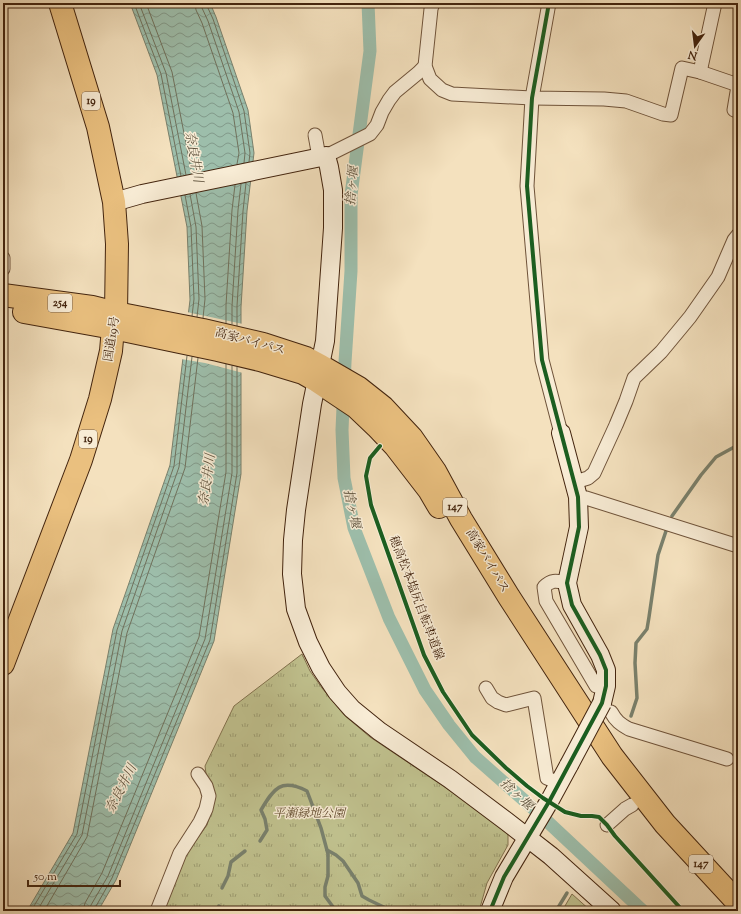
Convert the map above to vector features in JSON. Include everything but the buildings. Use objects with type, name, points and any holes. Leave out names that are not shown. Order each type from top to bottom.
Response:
[{"type":"highway","name":"国道19号","points":[[3,664],[86,446],[100,398],[111,351],[124,322],[114,202],[98,126],[60,3]]},
{"type":"highway","name":"254","points":[[3,295],[92,307],[124,322]]},
{"type":"highway","name":"254","points":[[3,309],[124,322]]},
{"type":"highway","name":"高家バイパス","points":[[124,322],[218,350],[318,373],[358,398],[383,407],[412,438],[435,471],[461,519],[509,597],[612,756],[665,824],[738,903]]},
{"type":"highway","name":"高家バイパス","points":[[358,398],[377,427],[395,446],[429,490],[494,598],[611,777],[638,814],[726,911]]},
{"type":"street","points":[[433,3],[431,9],[425,66],[430,79],[442,90],[452,94],[626,101],[663,114],[671,115],[682,68],[700,72],[738,85],[734,110]]},
{"type":"street","points":[[490,911],[504,877],[550,800],[569,764],[606,707],[606,670],[572,605],[567,583],[578,527],[576,490],[542,360],[527,186],[532,98],[549,3]]},
{"type":"street","points":[[700,72],[715,3]]},
{"type":"street","points":[[114,202],[142,194],[318,157],[347,145],[370,134],[377,125],[382,112],[395,92],[425,66]]},
{"type":"street","points":[[315,135],[318,157],[329,167],[333,190],[334,228],[325,341],[312,404],[293,540],[292,574],[296,609],[308,642],[321,668],[337,692],[352,709],[379,731],[531,833],[551,856],[612,911]]},
{"type":"street","points":[[576,490],[594,473],[616,425],[634,378],[661,352],[690,317],[718,276],[734,240],[738,235]]},
{"type":"street","points":[[3,258],[3,268]]},
{"type":"street","points":[[576,490],[586,498],[738,546]]},
{"type":"street","points":[[567,583],[555,580],[548,583],[544,587],[546,601],[596,686]]},
{"type":"street","points":[[486,688],[492,698],[506,705],[534,698],[547,778],[559,783]]},
{"type":"street","points":[[606,707],[620,724],[629,729],[727,759]]},
{"type":"street","points":[[600,737],[620,724]]},
{"type":"street","points":[[157,911],[180,853],[200,822],[206,808],[209,796],[206,786],[198,774]]},
{"type":"street","points":[[607,825],[625,809],[632,805]]},
{"type":"green space","name":"平瀬緑地公園","points":[[302,654],[310,671],[344,715],[370,737],[458,796],[508,834],[508,845],[487,883],[479,911],[161,911],[178,866],[207,825],[211,811],[205,766],[234,706]]},
{"type":"green space","points":[[572,894],[591,911],[562,911]]},
{"type":"water","name":"奈良井川","points":[[130,3],[210,3],[248,110],[254,153],[247,211],[241,307],[241,474],[214,641],[116,880],[98,911],[27,911],[73,833],[113,629],[170,465],[190,300],[187,227],[157,75]]},
{"type":"pier","points":[[187,312],[243,324],[243,373],[205,363],[181,359]]},
{"type":"waterway","name":"捨ヶ堰","points":[[368,3],[370,51],[351,195],[351,271],[342,430],[344,478],[354,528],[389,618],[425,690],[449,725],[475,757],[534,809],[643,911]]},
{"type":"waterway","points":[[672,516],[701,475],[716,457],[738,445]]},
{"type":"waterway","points":[[631,716],[637,698],[635,663],[636,643],[647,629],[658,555],[667,528]]},
{"type":"waterway","points":[[260,841],[267,830],[265,819],[261,810],[274,791],[284,785],[291,785],[307,791],[321,828],[328,854],[328,876],[325,887],[325,896],[336,911]]},
{"type":"waterway","points":[[327,850],[343,861],[358,883],[362,896],[392,911]]},
{"type":"waterway","points":[[222,888],[228,876],[231,862],[245,851]]},
{"type":"waterway","points":[[556,911],[567,893]]},
{"type":"waterway","points":[[216,911],[219,906]]},
{"type":"cycle path","points":[[490,911],[504,877],[550,800],[602,703],[606,686],[606,670],[600,655],[572,605],[567,583],[579,527],[578,497],[542,360],[527,186],[532,98],[549,3]]},
{"type":"cycle path","name":"穂高松本塩尻自転車道線","points":[[380,446],[370,458],[366,476],[371,505],[424,655],[443,692],[472,735],[506,768],[543,798],[565,812],[581,816],[599,817],[683,911]]}]
